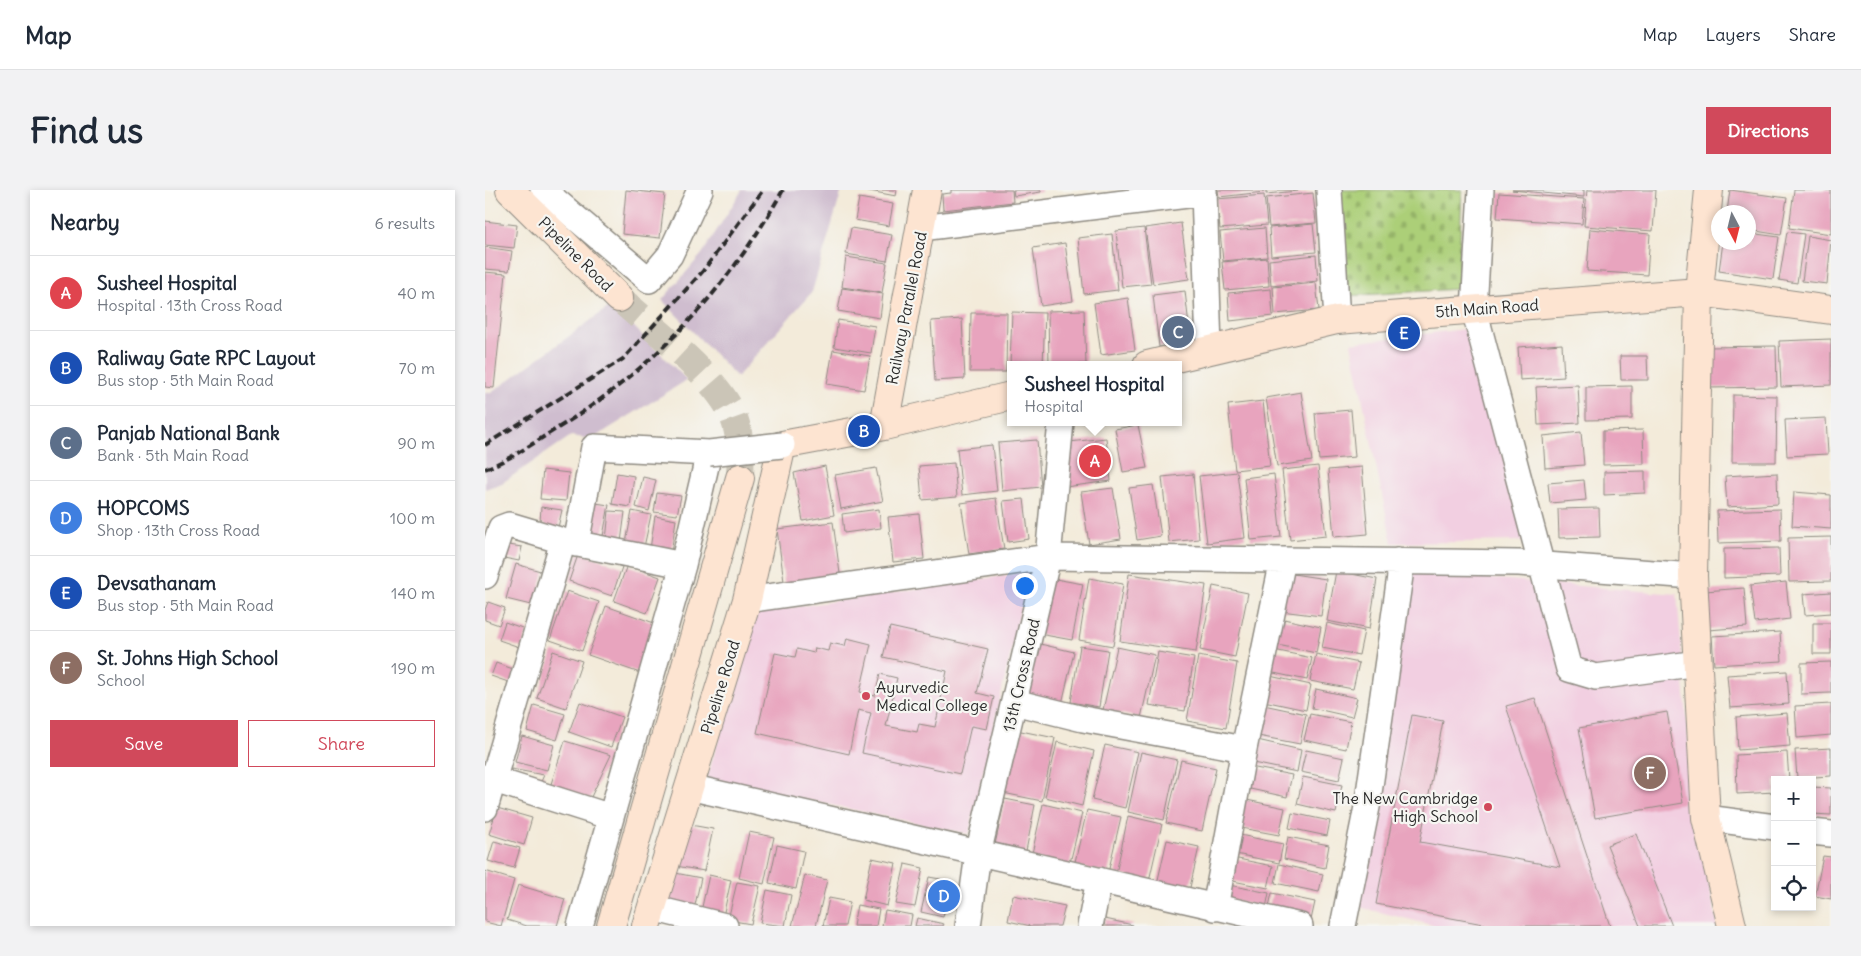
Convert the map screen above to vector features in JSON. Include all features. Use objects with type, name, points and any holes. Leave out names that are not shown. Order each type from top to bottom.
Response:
[{"type":"street","name":"Pipeline Road","points":[[510,190],[619,298]]},
{"type":"street","points":[[543,190],[649,280],[670,255],[700,190]]},
{"type":"street","name":"Railway Parallel Road","points":[[884,426],[927,190]]},
{"type":"street","points":[[1329,190],[1337,320]]},
{"type":"street","points":[[1481,190],[1474,309],[1569,669],[1597,677],[1698,663]]},
{"type":"street","points":[[1709,190],[1699,292],[1693,576],[1706,818],[1732,926]]},
{"type":"street","points":[[921,228],[1204,192],[1209,350]]},
{"type":"street","name":"5th Main Road","points":[[1164,361],[1337,320],[1474,309],[1699,292],[1831,310]]},
{"type":"street","points":[[485,808],[489,778],[569,543],[594,447],[709,453],[783,445],[884,426],[1007,397]]},
{"type":"street","name":"13th Cross Road","points":[[968,926],[978,854],[1048,557],[1061,426]]},
{"type":"street","name":"Pipeline Road","points":[[649,917],[747,600],[783,445]]},
{"type":"street","points":[[580,926],[683,565],[709,453]]},
{"type":"street","points":[[611,926],[740,478]]},
{"type":"street","points":[[485,576],[501,528],[509,525],[569,543],[683,565]]},
{"type":"street","points":[[747,600],[1048,557],[1541,564],[1693,576]]},
{"type":"street","points":[[1215,908],[1244,749],[1283,560]]},
{"type":"street","points":[[1343,926],[1367,807],[1400,576],[1398,561]]},
{"type":"street","points":[[1014,702],[1083,719],[1244,749]]},
{"type":"street","points":[[489,778],[611,817]]},
{"type":"street","points":[[689,786],[978,854],[1300,926]]},
{"type":"street","points":[[1706,818],[1771,826]]},
{"type":"street","points":[[1816,832],[1831,834]]},
{"type":"street","points":[[1090,926],[1099,880]]},
{"type":"street","points":[[649,917],[725,926]]},
{"type":"shaded area","points":[[742,190],[842,190],[812,292],[737,377],[662,300],[702,254]]},
{"type":"shaded area","points":[[612,305],[687,380],[592,439],[571,436],[502,483],[485,489],[485,392],[491,393]]},
{"type":"shaded area","points":[[1473,328],[1524,541],[1392,543],[1351,343]]},
{"type":"shaded area","points":[[1400,571],[1677,594],[1695,821],[1718,926],[1436,926],[1343,903]]},
{"type":"shaded area","name":"Ayurvedic Medical College","points":[[1029,572],[969,834],[707,779],[755,613]]},
{"type":"green space","points":[[1340,190],[1462,190],[1458,289],[1346,296]]},
{"type":"building","points":[[626,190],[665,194],[660,238],[622,234]]},
{"type":"building","points":[[864,190],[897,190],[896,196]]},
{"type":"building","points":[[951,190],[1012,190],[1013,202],[943,210],[942,194],[951,193]]},
{"type":"building","points":[[1013,190],[1041,190],[1041,192],[1014,196]]},
{"type":"building","points":[[1218,190],[1264,190],[1264,192],[1219,197]]},
{"type":"building","points":[[1266,190],[1298,190],[1298,191],[1266,194]]},
{"type":"building","points":[[1512,190],[1584,190],[1584,197]]},
{"type":"building","points":[[1587,190],[1656,190],[1653,231],[1584,226]]},
{"type":"building","points":[[1730,190],[1787,198],[1781,235],[1756,231],[1756,205],[1728,205]]},
{"type":"building","points":[[1794,190],[1831,190],[1831,234],[1789,228]]},
{"type":"building","points":[[1313,193],[1316,223],[1269,227],[1266,198]]},
{"type":"building","points":[[1499,193],[1584,199],[1582,224],[1497,218]]},
{"type":"building","points":[[1264,195],[1267,225],[1220,229],[1217,199]]},
{"type":"building","points":[[859,198],[893,204],[889,226],[855,220]]},
{"type":"building","points":[[485,221],[517,225],[514,248],[485,245]]},
{"type":"building","points":[[1181,223],[1189,279],[1153,284],[1145,228]]},
{"type":"building","points":[[1313,224],[1316,252],[1271,256],[1269,228]]},
{"type":"building","points":[[851,228],[892,235],[887,261],[846,254]]},
{"type":"building","points":[[1144,228],[1151,284],[1122,287],[1116,231]]},
{"type":"building","points":[[1265,228],[1267,257],[1223,261],[1220,232]]},
{"type":"building","points":[[1590,229],[1650,234],[1647,275],[1587,271]]},
{"type":"building","points":[[1787,232],[1804,234],[1797,283],[1779,280]]},
{"type":"building","points":[[1112,234],[1118,290],[1084,294],[1078,238]]},
{"type":"building","points":[[1756,234],[1779,237],[1773,279],[1719,271],[1722,250],[1756,250]]},
{"type":"building","points":[[1808,236],[1831,240],[1827,284],[1802,281]]},
{"type":"building","points":[[1065,243],[1073,301],[1041,306],[1033,248]]},
{"type":"building","points":[[485,247],[512,251],[509,271],[485,269]]},
{"type":"building","points":[[1316,255],[1318,281],[1271,286],[1269,260]]},
{"type":"building","points":[[846,257],[887,263],[882,293],[842,287]]},
{"type":"building","points":[[1267,258],[1269,286],[1225,290],[1222,262]]},
{"type":"building","points":[[485,272],[506,274],[494,388],[485,387]]},
{"type":"building","points":[[1316,283],[1319,310],[1275,314],[1273,287]]},
{"type":"building","points":[[842,288],[883,294],[880,318],[838,311]]},
{"type":"building","points":[[1271,289],[1273,316],[1230,321],[1228,293]]},
{"type":"building","points":[[1185,291],[1191,343],[1159,347],[1153,295]]},
{"type":"building","points":[[1128,298],[1135,350],[1101,355],[1094,303]]},
{"type":"building","points":[[1084,310],[1086,361],[1049,361],[1048,311]]},
{"type":"building","points":[[1012,312],[1045,313],[1043,361],[1010,361]]},
{"type":"building","points":[[971,313],[1007,313],[1006,372],[970,372]]},
{"type":"building","points":[[962,319],[965,379],[935,381],[931,321]]},
{"type":"building","points":[[838,320],[875,326],[871,353],[834,347]]},
{"type":"building","points":[[1831,339],[1831,385],[1781,387],[1779,341]]},
{"type":"building","points":[[1562,344],[1564,377],[1520,380],[1518,347]]},
{"type":"building","points":[[1776,346],[1777,387],[1708,388],[1707,347]]},
{"type":"building","points":[[833,350],[870,356],[864,390],[827,384]]},
{"type":"building","points":[[1620,356],[1647,356],[1648,380],[1621,380]]},
{"type":"building","points":[[1578,385],[1580,423],[1538,425],[1536,387]]},
{"type":"building","points":[[1632,386],[1632,419],[1586,420],[1586,387]]},
{"type":"building","points":[[1301,392],[1312,461],[1277,466],[1266,398]]},
{"type":"building","points":[[1733,395],[1777,396],[1776,462],[1732,462]]},
{"type":"building","points":[[1263,401],[1270,466],[1235,470],[1228,405]]},
{"type":"building","points":[[1351,410],[1355,457],[1319,460],[1315,413]]},
{"type":"building","points":[[1826,418],[1828,454],[1787,456],[1785,420]]},
{"type":"building","points":[[1138,426],[1147,468],[1123,472],[1115,429]]},
{"type":"building","points":[[1643,430],[1644,464],[1603,465],[1603,431]]},
{"type":"building","points":[[1581,432],[1584,465],[1545,468],[1543,436]]},
{"type":"building","points":[[1106,438],[1111,481],[1065,487],[1060,443]]},
{"type":"building","points":[[1037,440],[1041,487],[1002,491],[998,443]]},
{"type":"building","points":[[992,445],[997,491],[962,495],[957,449]]},
{"type":"building","points":[[954,463],[957,497],[922,500],[919,466]]},
{"type":"building","points":[[825,466],[834,515],[803,521],[794,473]]},
{"type":"building","points":[[1318,466],[1326,536],[1290,540],[1282,470]]},
{"type":"building","points":[[1362,467],[1368,534],[1334,537],[1328,470]]},
{"type":"building","points":[[876,468],[883,501],[841,509],[835,475]]},
{"type":"building","points":[[543,470],[569,473],[566,501],[540,499]]},
{"type":"building","points":[[1645,471],[1645,493],[1604,495],[1604,472]]},
{"type":"building","points":[[1237,472],[1245,538],[1207,543],[1199,476]]},
{"type":"building","points":[[617,473],[634,476],[630,507],[612,504]]},
{"type":"building","points":[[1777,473],[1778,504],[1727,507],[1725,476]]},
{"type":"building","points":[[1193,474],[1199,539],[1169,542],[1162,477]]},
{"type":"building","points":[[1274,474],[1281,537],[1251,540],[1244,478]]},
{"type":"building","points":[[643,477],[656,480],[649,511],[636,507]]},
{"type":"building","points":[[1584,480],[1586,500],[1550,503],[1548,483]]},
{"type":"building","points":[[1153,485],[1161,536],[1137,540],[1129,488]]},
{"type":"building","points":[[1113,488],[1121,539],[1089,544],[1081,492]]},
{"type":"building","points":[[1794,492],[1831,495],[1831,529],[1792,526]]},
{"type":"building","points":[[657,493],[681,496],[677,515],[654,512]]},
{"type":"building","points":[[996,498],[1004,549],[969,554],[961,503]]},
{"type":"building","points":[[1024,499],[1029,539],[1008,542],[1003,501]]},
{"type":"building","points":[[589,502],[609,505],[601,546],[582,542]]},
{"type":"building","points":[[541,507],[562,510],[557,532],[540,522]]},
{"type":"building","points":[[1599,508],[1600,537],[1559,538],[1558,509]]},
{"type":"building","points":[[879,509],[881,528],[844,533],[842,514]]},
{"type":"building","points":[[1780,509],[1781,541],[1718,543],[1717,511]]},
{"type":"building","points":[[609,511],[625,512],[621,542],[606,540]]},
{"type":"building","points":[[632,511],[651,515],[644,547],[626,543]]},
{"type":"building","points":[[919,514],[924,559],[893,562],[888,517]]},
{"type":"building","points":[[655,516],[676,520],[671,553],[650,549]]},
{"type":"building","points":[[833,522],[841,581],[785,589],[777,529]]},
{"type":"building","points":[[1831,537],[1831,581],[1789,582],[1788,538]]},
{"type":"building","points":[[502,544],[522,547],[519,561],[499,557]]},
{"type":"building","points":[[1779,548],[1780,576],[1724,578],[1724,549]]},
{"type":"building","points":[[579,552],[622,567],[612,596],[569,581]]},
{"type":"building","points":[[516,564],[544,572],[535,606],[506,599]]},
{"type":"building","points":[[627,565],[660,577],[647,613],[614,601]]},
{"type":"building","points":[[1336,571],[1377,579],[1369,629],[1327,621]]},
{"type":"building","points":[[1286,573],[1326,579],[1321,616],[1281,611]]},
{"type":"building","points":[[1129,574],[1206,585],[1196,652],[1120,641]]},
{"type":"building","points":[[1050,578],[1083,584],[1072,640],[1039,634]]},
{"type":"building","points":[[1089,578],[1123,584],[1113,646],[1079,640]]},
{"type":"building","points":[[1786,582],[1790,619],[1755,623],[1750,586]]},
{"type":"building","points":[[1213,586],[1248,593],[1235,657],[1200,650]]},
{"type":"building","points":[[1744,588],[1747,627],[1708,630],[1705,591]]},
{"type":"building","points":[[567,591],[599,602],[582,651],[550,640]]},
{"type":"building","points":[[1831,592],[1831,613],[1805,615],[1803,594]]},
{"type":"building","points":[[488,602],[505,608],[499,625],[485,620],[485,610]]},
{"type":"building","points":[[606,606],[657,624],[640,673],[588,655]]},
{"type":"building","points":[[1279,618],[1321,627],[1316,653],[1273,644]]},
{"type":"building","points":[[505,622],[528,630],[522,648],[499,640]]},
{"type":"building","points":[[1327,623],[1364,631],[1359,655],[1322,648]]},
{"type":"building","points":[[1813,623],[1831,623],[1831,654],[1813,654]]},
{"type":"building","points":[[890,627],[988,649],[977,693],[994,697],[987,729],[971,726],[960,774],[862,753],[871,713],[858,710],[849,754],[757,733],[775,653],[795,657],[797,649],[814,653],[815,648],[828,651],[830,643],[845,646],[847,638],[871,644],[860,692],[875,696],[880,674],[897,678],[886,726],[917,732],[919,724],[935,727],[947,671],[883,657]]},
{"type":"building","points":[[1780,632],[1782,661],[1714,665],[1712,636]]},
{"type":"building","points":[[1036,643],[1074,652],[1061,708],[1023,699]]},
{"type":"building","points":[[1080,646],[1108,650],[1099,707],[1071,702]]},
{"type":"building","points":[[1117,647],[1155,655],[1141,718],[1103,710]]},
{"type":"building","points":[[1274,650],[1312,658],[1307,680],[1269,672]]},
{"type":"building","points":[[553,651],[582,661],[566,708],[537,698]]},
{"type":"building","points":[[1158,652],[1194,658],[1185,711],[1149,705]]},
{"type":"building","points":[[1316,654],[1359,663],[1353,689],[1310,681]]},
{"type":"building","points":[[1198,656],[1237,663],[1226,728],[1187,721]]},
{"type":"building","points":[[1831,662],[1831,693],[1801,694],[1801,663]]},
{"type":"building","points":[[496,663],[516,670],[511,683],[491,676]]},
{"type":"building","points":[[1787,671],[1789,704],[1730,708],[1727,675]]},
{"type":"building","points":[[1265,675],[1311,685],[1306,710],[1259,700]]},
{"type":"building","points":[[1316,689],[1357,698],[1352,717],[1312,708]]},
{"type":"building","points":[[1535,698],[1610,926],[1494,926],[1376,904],[1412,715],[1443,721],[1420,842],[1560,867],[1506,706]]},
{"type":"building","points":[[580,702],[622,717],[611,747],[569,732]]},
{"type":"building","points":[[1259,704],[1306,714],[1300,744],[1253,735]]},
{"type":"building","points":[[1831,704],[1831,735],[1797,738],[1795,706]]},
{"type":"building","points":[[534,705],[565,714],[557,740],[527,731]]},
{"type":"building","points":[[1667,712],[1683,803],[1595,818],[1579,728]]},
{"type":"building","points":[[1787,713],[1790,746],[1738,750],[1736,717]]},
{"type":"building","points":[[1310,714],[1351,722],[1346,749],[1304,740]]},
{"type":"building","points":[[1016,730],[1055,738],[1042,801],[1003,793]]},
{"type":"building","points":[[522,736],[554,745],[547,770],[515,762]]},
{"type":"building","points":[[1253,739],[1301,750],[1297,772],[1248,762]]},
{"type":"building","points":[[565,741],[611,755],[590,799],[550,787]]},
{"type":"building","points":[[1057,742],[1094,751],[1082,806],[1045,797]]},
{"type":"building","points":[[1105,745],[1138,752],[1125,808],[1092,800]]},
{"type":"building","points":[[1831,748],[1831,776],[1797,776],[1795,750]]},
{"type":"building","points":[[1306,750],[1344,758],[1339,780],[1301,772]]},
{"type":"building","points":[[1141,752],[1177,760],[1164,820],[1128,812]]},
{"type":"building","points":[[1787,752],[1789,776],[1771,776],[1771,792],[1737,794],[1736,755]]},
{"type":"building","points":[[1181,760],[1216,768],[1202,831],[1166,823]]},
{"type":"building","points":[[1245,766],[1292,775],[1287,797],[1241,787]]},
{"type":"building","points":[[511,769],[544,775],[539,786],[512,777]]},
{"type":"building","points":[[1303,777],[1342,785],[1336,813],[1297,804]]},
{"type":"building","points":[[1816,787],[1831,788],[1831,815],[1816,814]]},
{"type":"building","points":[[1005,799],[1035,805],[1025,856],[994,849]]},
{"type":"building","points":[[1242,799],[1285,808],[1279,835],[1236,827]]},
{"type":"building","points":[[1043,804],[1082,813],[1069,867],[1031,858]]},
{"type":"building","points":[[497,808],[532,818],[524,845],[489,834]]},
{"type":"building","points":[[1087,810],[1121,817],[1108,873],[1074,866]]},
{"type":"building","points":[[1292,813],[1330,821],[1327,836],[1289,828]]},
{"type":"building","points":[[1128,816],[1162,824],[1149,881],[1116,874]]},
{"type":"building","points":[[685,824],[713,829],[704,871],[676,866]]},
{"type":"building","points":[[749,832],[774,837],[764,884],[739,878]]},
{"type":"building","points":[[1636,834],[1672,926],[1640,926],[1607,845]]},
{"type":"building","points":[[1240,835],[1283,844],[1279,863],[1236,854]]},
{"type":"building","points":[[1288,837],[1329,845],[1325,868],[1284,859]]},
{"type":"building","points":[[1167,840],[1199,847],[1189,892],[1157,884]]},
{"type":"building","points":[[494,841],[520,848],[514,868],[488,861]]},
{"type":"building","points":[[777,845],[804,851],[796,889],[769,883]]},
{"type":"building","points":[[1823,856],[1831,857],[1831,899],[1816,896]]},
{"type":"building","points":[[872,858],[896,863],[887,906],[863,900]]},
{"type":"building","points":[[1233,858],[1273,866],[1268,888],[1228,880]]},
{"type":"building","points":[[905,864],[923,868],[915,907],[896,904]]},
{"type":"building","points":[[1279,864],[1323,874],[1319,892],[1275,883]]},
{"type":"building","points":[[485,871],[514,880],[501,926],[485,922]]},
{"type":"building","points":[[670,872],[701,878],[693,914],[662,908]]},
{"type":"building","points":[[709,875],[731,880],[722,921],[700,916]]},
{"type":"building","points":[[805,875],[827,880],[816,926],[792,926]]},
{"type":"building","points":[[929,877],[951,881],[943,917],[921,912]]},
{"type":"building","points":[[737,882],[760,886],[751,924],[728,920]]},
{"type":"building","points":[[518,885],[565,899],[557,926],[527,926],[507,920]]},
{"type":"building","points":[[1229,885],[1269,893],[1266,908],[1226,899]]},
{"type":"building","points":[[767,890],[791,895],[785,926],[760,923]]},
{"type":"building","points":[[1272,893],[1315,902],[1311,920],[1268,911]]},
{"type":"building","points":[[1013,895],[1065,906],[1060,926],[1031,926],[1008,921]]},
{"type":"building","points":[[829,898],[850,902],[845,926],[823,926]]},
{"type":"building","points":[[857,905],[879,909],[876,926],[853,926]]},
{"type":"building","points":[[885,910],[912,915],[910,926],[882,926]]},
{"type":"building","points":[[917,918],[944,924],[943,926],[915,926]]},
{"type":"building","points":[[1105,919],[1133,925],[1133,926],[1104,926]]},
{"type":"tunnel","points":[[619,298],[697,367],[723,398],[732,413],[739,437],[740,478]]},
{"type":"railway","points":[[485,445],[623,359],[703,271],[763,190]]},
{"type":"railway","points":[[485,469],[518,453],[585,410],[620,385],[652,357],[710,297],[760,228],[783,190]]},
{"type":"place","name":"Panjab National Bank","points":[[1178,332]]},
{"type":"place","name":"Devsathanam","points":[[1404,333]]},
{"type":"place","name":"Raliway Gate RPC Layout","points":[[864,431]]},
{"type":"place","name":"Susheel Hospital","points":[[1095,461]]},
{"type":"place","name":"Ayurvedic Medical College","points":[[866,696]]},
{"type":"place","name":"St. Johns High School","points":[[1650,773]]},
{"type":"place","name":"The New Cambridge High School","points":[[1488,807]]},
{"type":"place","name":"HOPCOMS","points":[[944,896]]}]
